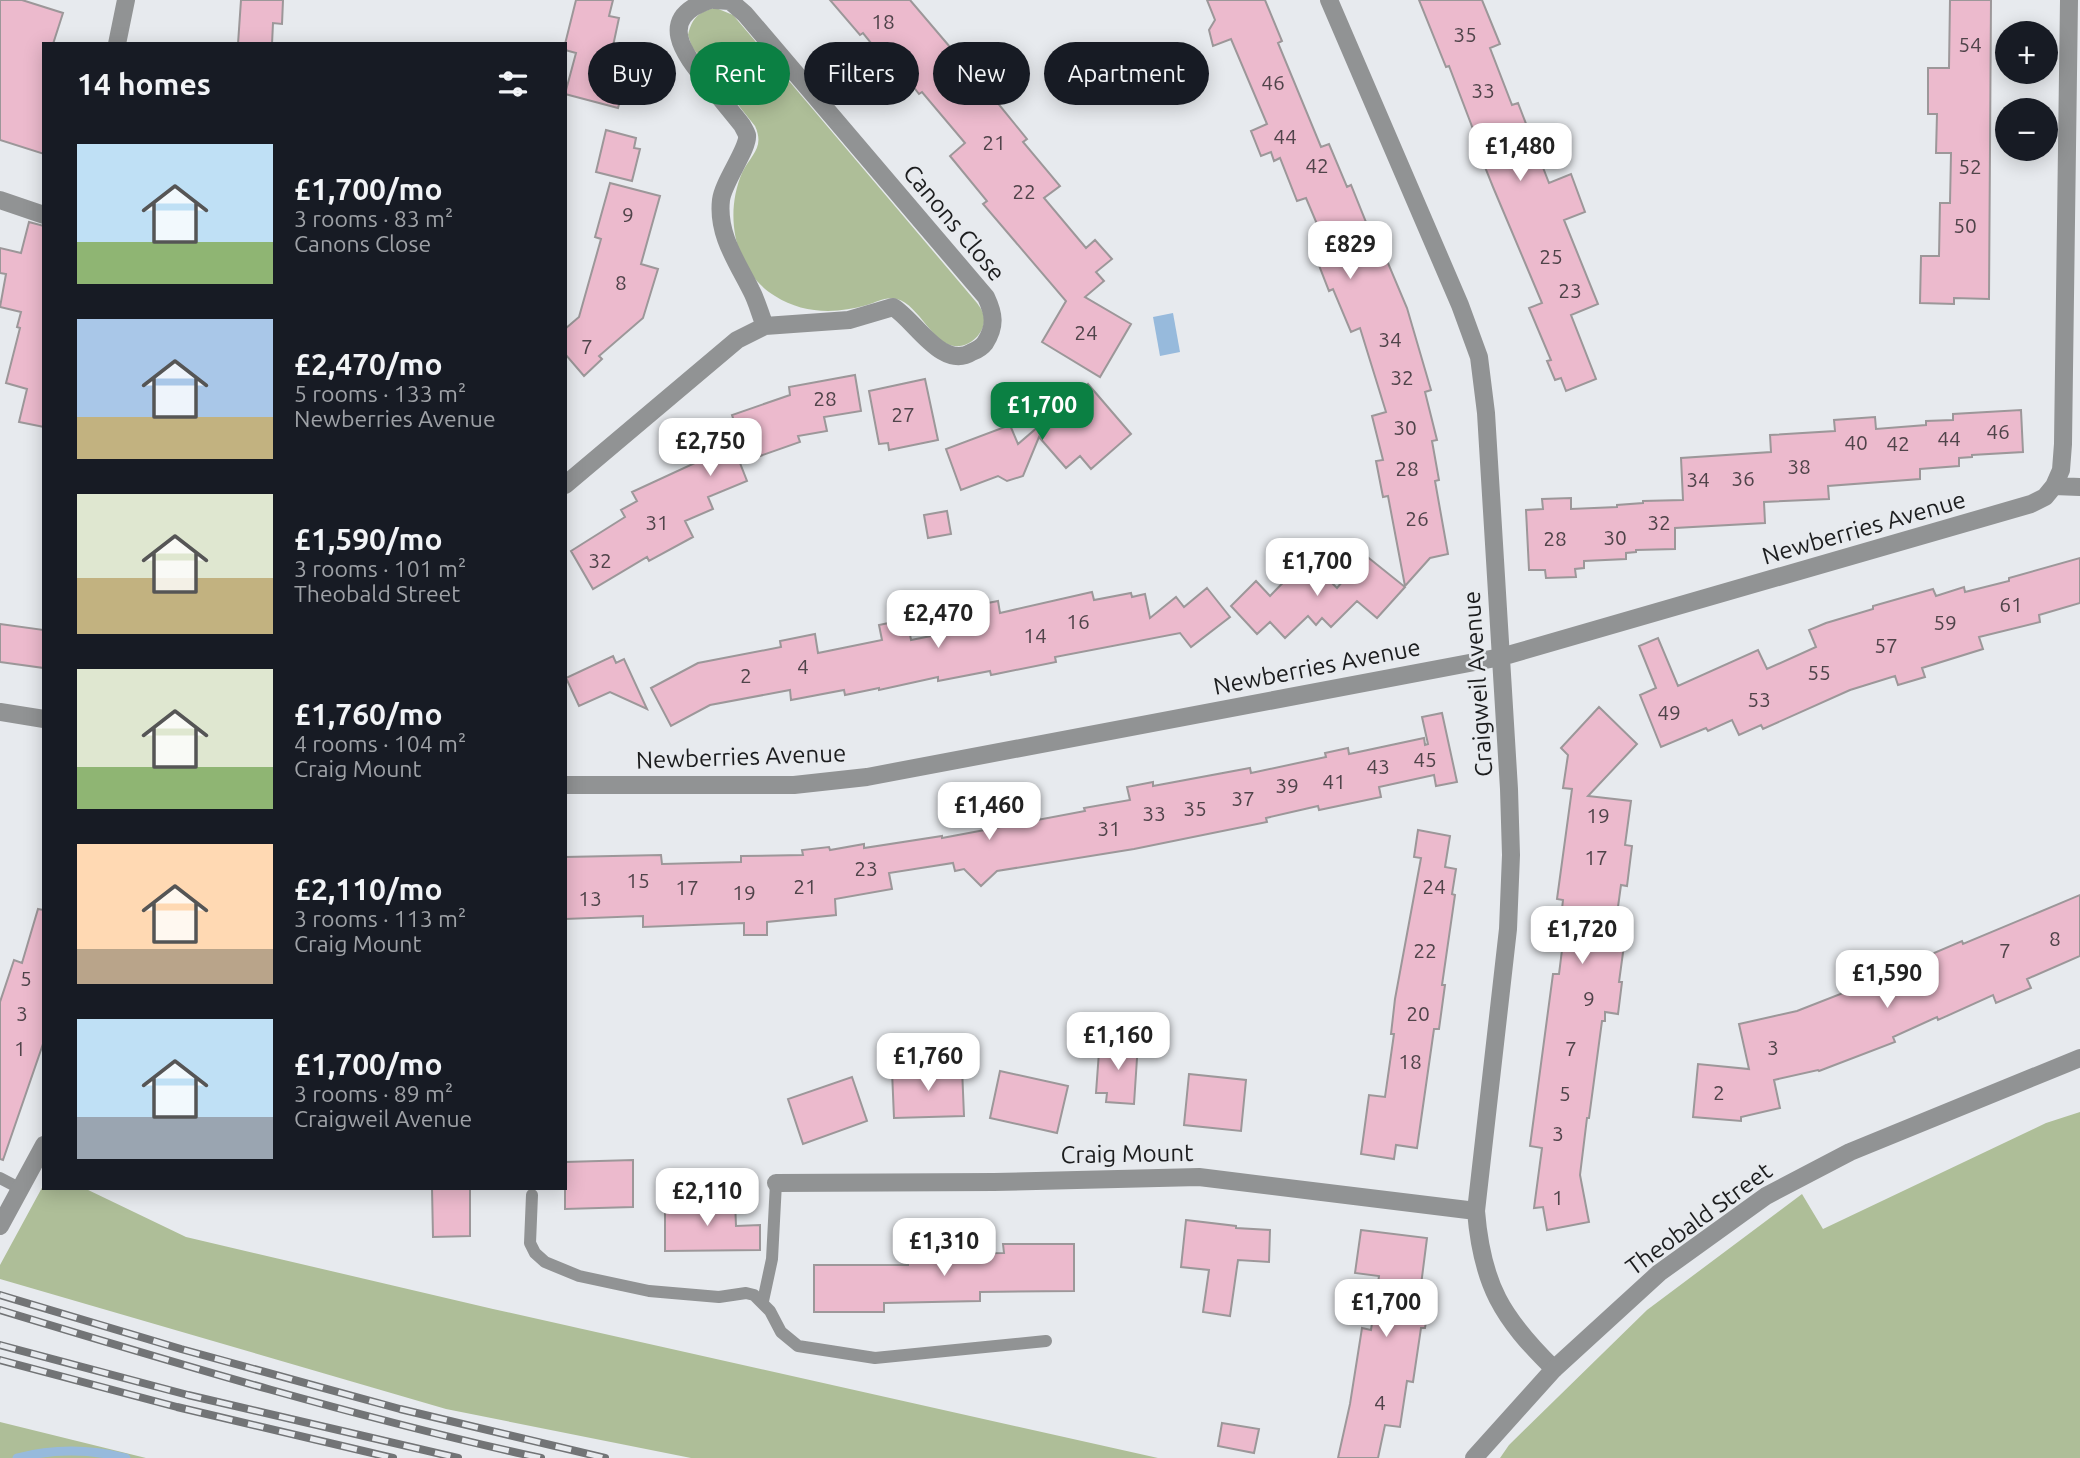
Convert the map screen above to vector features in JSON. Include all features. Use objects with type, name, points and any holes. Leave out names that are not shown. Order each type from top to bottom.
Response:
[{"type":"street","points":[[117,42],[126,0]]},
{"type":"street","name":"Canons Close","points":[[567,483],[737,340],[765,326],[849,320],[893,307],[946,354],[966,356],[983,346],[992,330],[994,315],[986,297],[745,15],[730,1],[712,0],[694,5],[680,22],[678,37],[685,56],[742,125],[747,136],[721,200],[724,233],[765,326]]},
{"type":"street","name":"Craigweil Avenue","points":[[1329,0],[1460,305],[1479,357],[1486,413],[1511,855],[1508,929],[1476,1211],[1479,1246],[1490,1285],[1511,1323],[1553,1369]]},
{"type":"street","points":[[2069,0],[2063,444],[2061,470],[2054,486],[2080,487]]},
{"type":"street","points":[[0,201],[42,214]]},
{"type":"street","name":"Newberries Avenue","points":[[567,785],[794,785],[867,777],[1501,657],[2031,505],[2045,497],[2054,486]]},
{"type":"street","points":[[0,712],[42,719]]},
{"type":"street","name":"Theobald Street","points":[[1474,1458],[1553,1369],[1659,1273],[1766,1196],[1850,1152],[2080,1058]]},
{"type":"street","points":[[0,1226],[42,1149]]},
{"type":"street","name":"Craig Mount","points":[[776,1183],[1199,1177],[1476,1211]]},
{"type":"lane","points":[[0,1178],[21,1189]]},
{"type":"lane","points":[[763,1301],[772,1259],[776,1183]]},
{"type":"lane","points":[[533,1195],[530,1243],[545,1262],[579,1276],[649,1291],[719,1297],[746,1293],[763,1301],[780,1332],[798,1346],[875,1358],[1046,1341]]},
{"type":"green space","points":[[716,8],[733,15],[756,42],[690,42],[688,35],[692,24],[697,16]]},
{"type":"green space","points":[[790,82],[804,99],[804,105],[809,105],[977,303],[984,320],[978,336],[969,343],[958,346],[948,344],[931,330],[915,311],[893,298],[855,308],[820,311],[786,302],[761,285],[742,257],[734,224],[737,189],[742,173],[758,146],[755,126],[738,105],[790,105]]},
{"type":"green space","points":[[2080,1112],[2080,1458],[1500,1458],[1509,1445],[1647,1310],[1802,1194],[1823,1229],[2046,1123]]},
{"type":"green space","points":[[42,1188],[42,1190],[88,1190],[186,1237],[493,1309],[1158,1458],[691,1458],[446,1409],[0,1279],[0,1265]]},
{"type":"green space","points":[[0,1422],[146,1458],[0,1458]]},
{"type":"water","points":[[1173,313],[1180,352],[1160,356],[1153,317]]},
{"type":"building","points":[[0,0],[22,0],[63,13],[54,42],[42,42],[42,153],[0,140]]},
{"type":"building","points":[[241,0],[283,0],[282,24],[273,23],[272,42],[238,42]]},
{"type":"building","points":[[576,0],[613,0],[609,16],[619,18],[614,42],[588,42],[588,100],[567,95],[576,53],[567,51]]},
{"type":"building","points":[[830,0],[910,0],[946,42],[933,42],[933,105],[999,105],[1027,139],[1023,142],[1060,186],[1044,198],[1086,248],[1095,240],[1112,259],[1096,272],[1104,281],[1085,297],[1131,324],[1100,377],[1042,342],[1066,301],[983,204],[987,201],[950,156],[965,143],[922,92],[919,94],[919,42],[870,42],[863,33],[860,35]]},
{"type":"building","points":[[1207,0],[1265,0],[1282,41],[1278,43],[1321,147],[1329,144],[1347,187],[1351,185],[1370,232],[1374,230],[1407,308],[1431,390],[1425,392],[1437,440],[1432,441],[1439,480],[1435,481],[1448,554],[1430,558],[1405,586],[1388,496],[1383,497],[1376,461],[1383,460],[1372,416],[1386,412],[1360,328],[1351,332],[1333,289],[1329,291],[1315,255],[1328,250],[1306,198],[1297,201],[1280,158],[1274,161],[1271,152],[1261,156],[1251,131],[1267,124],[1231,39],[1213,46],[1209,30],[1215,20]]},
{"type":"building","points":[[1419,0],[1482,0],[1500,44],[1490,48],[1512,105],[1518,103],[1549,183],[1571,174],[1585,212],[1564,220],[1598,304],[1571,315],[1596,379],[1566,391],[1561,378],[1555,380],[1547,361],[1551,360],[1529,308],[1542,303],[1485,167],[1487,166],[1449,66],[1446,67]]},
{"type":"building","points":[[1950,0],[1991,0],[1989,299],[1954,298],[1954,304],[1920,303],[1921,256],[1939,256],[1940,203],[1950,203],[1951,153],[1936,153],[1937,114],[1928,114],[1928,68],[1949,68]]},
{"type":"building","points":[[606,130],[636,138],[634,148],[640,149],[632,181],[596,172]]},
{"type":"building","points":[[610,183],[660,196],[641,264],[658,269],[643,318],[599,356],[602,359],[584,376],[567,356],[567,327],[579,317],[601,239],[595,237]]},
{"type":"building","points":[[29,222],[42,225],[42,427],[19,422],[27,389],[6,383],[20,328],[17,327],[21,312],[0,307],[6,274],[0,273],[0,248],[21,253]]},
{"type":"building","points":[[855,375],[861,411],[824,417],[827,431],[798,436],[800,442],[740,463],[747,481],[708,497],[713,509],[685,521],[693,537],[649,561],[647,557],[593,589],[571,551],[625,517],[621,510],[637,501],[632,492],[695,463],[692,455],[739,436],[732,415],[790,395],[789,387]]},
{"type":"building","points":[[925,379],[938,440],[889,450],[888,443],[879,444],[869,391]]},
{"type":"building","points":[[1088,384],[1131,434],[1091,469],[1080,456],[1066,468],[1039,437],[1023,476],[1007,481],[998,476],[961,490],[946,449],[1010,425],[1018,444]]},
{"type":"building","points":[[2021,410],[2023,452],[1959,458],[1959,466],[1920,469],[1920,479],[1828,486],[1829,499],[1764,502],[1765,523],[1675,528],[1675,549],[1636,550],[1626,553],[1626,559],[1584,561],[1584,568],[1575,569],[1576,577],[1546,578],[1545,570],[1529,570],[1526,510],[1543,509],[1542,499],[1571,498],[1571,509],[1617,507],[1643,501],[1683,500],[1681,458],[1771,452],[1770,435],[1835,431],[1834,420],[1875,417],[1876,429],[1926,425],[1926,421],[1953,420],[1953,414]]},
{"type":"building","points":[[947,511],[951,534],[928,538],[924,515]]},
{"type":"building","points":[[1365,555],[1405,587],[1377,618],[1357,601],[1331,627],[1322,618],[1316,625],[1308,616],[1285,638],[1270,622],[1257,634],[1231,606],[1256,581],[1270,596],[1303,562],[1318,578],[1323,574],[1337,588]]},
{"type":"building","points":[[2080,558],[2080,603],[2039,615],[2040,622],[1979,637],[1983,649],[1922,668],[1925,677],[1898,685],[1895,676],[1850,690],[1763,729],[1761,725],[1739,735],[1732,720],[1661,747],[1640,695],[1656,688],[1639,646],[1658,638],[1678,686],[1758,650],[1767,669],[1816,647],[1809,630],[1873,609],[1873,606],[1933,589],[1936,596],[1964,587],[1965,592]]},
{"type":"building","points":[[1207,588],[1230,617],[1191,647],[1180,633],[1055,657],[1056,662],[991,675],[990,671],[938,681],[938,677],[879,690],[845,695],[844,690],[791,700],[790,690],[710,705],[671,726],[651,688],[698,663],[781,647],[780,641],[815,634],[818,653],[882,640],[879,625],[907,619],[911,640],[961,630],[957,609],[998,601],[1000,613],[1092,592],[1094,600],[1131,593],[1132,597],[1145,594],[1150,618],[1176,597],[1184,607]]},
{"type":"building","points":[[0,624],[42,630],[42,668],[0,662]]},
{"type":"building","points":[[613,656],[616,663],[624,659],[647,709],[610,692],[579,706],[567,678]]},
{"type":"building","points":[[1599,707],[1637,744],[1588,796],[1631,801],[1625,845],[1632,846],[1627,886],[1621,885],[1614,936],[1625,938],[1619,982],[1622,982],[1618,1014],[1605,1012],[1605,1021],[1602,1021],[1587,1118],[1580,1175],[1589,1222],[1547,1230],[1543,1207],[1534,1208],[1542,1148],[1530,1146],[1553,974],[1559,974],[1565,926],[1560,926],[1563,900],[1557,899],[1572,789],[1563,788],[1568,755],[1561,748]]},
{"type":"building","points":[[1442,713],[1457,782],[1436,786],[1434,775],[1379,787],[1381,797],[1319,810],[1318,806],[1266,818],[1267,822],[1134,849],[997,871],[981,886],[964,869],[955,871],[953,863],[889,873],[892,889],[835,899],[836,915],[767,922],[767,935],[744,935],[744,923],[643,927],[643,916],[567,919],[567,857],[661,855],[662,864],[741,862],[741,856],[803,855],[802,850],[829,847],[830,850],[864,844],[864,848],[942,838],[1130,800],[1127,787],[1153,782],[1153,786],[1250,768],[1251,773],[1326,757],[1325,753],[1348,748],[1349,754],[1424,738],[1425,745],[1428,744],[1422,717]]},
{"type":"building","points":[[1418,830],[1450,836],[1445,867],[1456,869],[1452,894],[1455,895],[1442,985],[1445,985],[1439,1029],[1434,1029],[1417,1148],[1396,1145],[1394,1159],[1361,1154],[1369,1095],[1385,1097],[1394,1034],[1391,1034],[1395,999],[1421,858],[1414,857]]},
{"type":"building","points":[[2080,895],[2080,956],[2027,979],[2031,988],[1996,1003],[1993,995],[1893,1037],[1895,1042],[1819,1071],[1774,1080],[1780,1108],[1741,1117],[1741,1121],[1693,1117],[1698,1064],[1749,1069],[1739,1024],[1797,1011],[1848,991],[1850,995],[1915,966],[1913,962]]},
{"type":"building","points":[[38,909],[42,910],[42,1047],[3,1160],[0,1159],[0,1002],[14,960],[22,963]]},
{"type":"building","points":[[1106,1040],[1138,1043],[1134,1104],[1106,1102],[1107,1093],[1096,1093],[1099,1052],[1105,1052]]},
{"type":"building","points":[[962,1068],[964,1116],[894,1118],[892,1071]]},
{"type":"building","points":[[1000,1071],[1068,1086],[1057,1133],[990,1118]]},
{"type":"building","points":[[1189,1074],[1246,1080],[1241,1131],[1184,1125]]},
{"type":"building","points":[[852,1077],[867,1121],[803,1144],[788,1099]]},
{"type":"building","points":[[633,1160],[633,1207],[565,1209],[567,1162]]},
{"type":"building","points":[[432,1190],[470,1190],[470,1236],[433,1237]]},
{"type":"building","points":[[665,1201],[735,1201],[736,1226],[760,1225],[760,1250],[665,1251]]},
{"type":"building","points":[[1186,1220],[1270,1230],[1269,1262],[1238,1260],[1230,1316],[1203,1312],[1209,1270],[1181,1267]]},
{"type":"building","points":[[1361,1230],[1427,1238],[1421,1285],[1432,1287],[1425,1328],[1421,1328],[1413,1382],[1407,1381],[1400,1427],[1385,1425],[1378,1458],[1338,1458],[1362,1328],[1371,1330],[1379,1276],[1355,1273]]},
{"type":"building","points":[[1003,1244],[1074,1244],[1074,1291],[980,1292],[980,1301],[884,1303],[884,1312],[814,1312],[814,1265],[908,1265],[908,1254],[1004,1253]]},
{"type":"building","points":[[1222,1423],[1259,1429],[1254,1453],[1218,1446]]},
{"type":"waterway","points":[[17,1458],[71,1451],[126,1458]]},
{"type":"railway","points":[[0,1295],[181,1349],[400,1409],[605,1458]]},
{"type":"railway","points":[[0,1310],[337,1408],[541,1458]]},
{"type":"railway","points":[[0,1345],[188,1395],[458,1458]]},
{"type":"railway","points":[[0,1360],[177,1407],[393,1458]]}]
